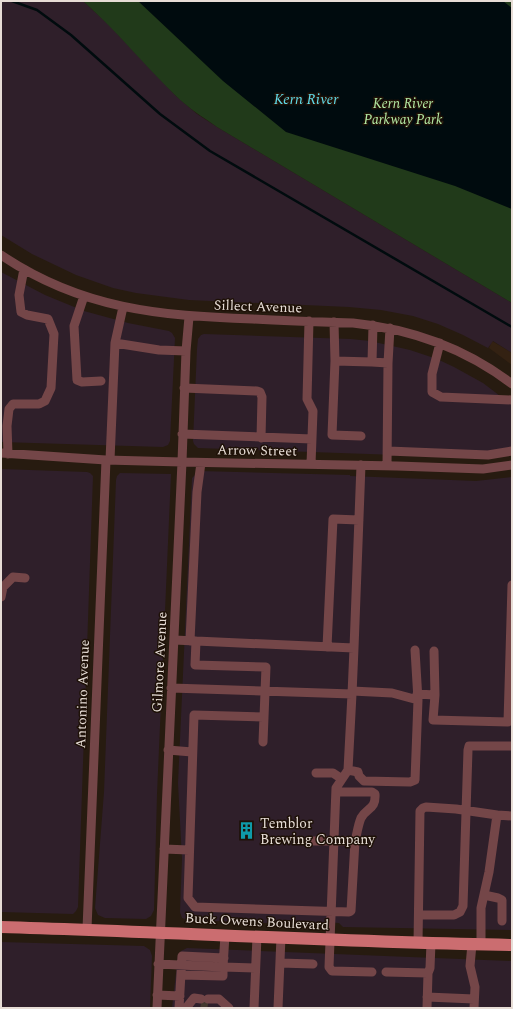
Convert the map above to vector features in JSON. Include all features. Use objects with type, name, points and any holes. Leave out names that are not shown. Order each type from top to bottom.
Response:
[{"type":"main road","name":"Buck Owens Boulevard","points":[[1,927],[87,929],[418,943],[512,945]]},
{"type":"street","name":"Sillect Avenue","points":[[1,255],[24,269],[54,284],[84,296],[123,307],[189,317],[334,322],[373,325],[418,335],[464,354],[486,366],[512,384]]},
{"type":"street","points":[[4,454],[9,409],[13,404],[39,404],[45,401],[51,388],[54,334],[48,319],[27,315],[21,312],[19,295],[24,269]]},
{"type":"street","points":[[84,296],[74,326],[77,380],[82,382],[101,381]]},
{"type":"street","name":"Antonino Avenue","points":[[87,929],[108,460],[115,343],[123,307]]},
{"type":"street","name":"Gilmore Avenue","points":[[156,1008],[174,640],[184,388],[189,317]]},
{"type":"street","points":[[309,322],[308,399],[313,411],[311,464]]},
{"type":"street","points":[[334,322],[335,362],[332,435],[360,436]]},
{"type":"street","points":[[372,362],[373,325]]},
{"type":"street","points":[[387,466],[388,363],[390,328]]},
{"type":"street","points":[[115,343],[159,350],[186,351]]},
{"type":"street","points":[[440,343],[432,374],[432,392],[441,397],[512,400]]},
{"type":"street","points":[[335,362],[388,363]]},
{"type":"street","points":[[184,388],[260,392],[262,397],[261,438]]},
{"type":"street","points":[[182,434],[312,439]]},
{"type":"street","points":[[388,451],[488,455],[512,451]]},
{"type":"street","name":"Arrow Street","points":[[4,454],[108,460],[201,463],[361,465],[483,469],[512,467]]},
{"type":"street","points":[[201,463],[197,492],[193,641],[195,665],[266,668],[263,742]]},
{"type":"street","points":[[361,465],[348,770],[336,788],[329,967],[332,971],[372,972]]},
{"type":"street","points":[[328,647],[333,519],[359,520]]},
{"type":"street","points":[[1,597],[2,587],[13,577],[25,578]]},
{"type":"street","points":[[434,651],[433,720],[508,722],[512,585]]},
{"type":"street","points":[[174,640],[354,648]]},
{"type":"street","points":[[348,770],[358,772],[359,776],[364,781],[410,782],[415,780],[418,697],[415,650]]},
{"type":"street","points":[[171,688],[392,693],[418,697],[434,695]]},
{"type":"street","points":[[264,717],[194,715],[188,898],[195,907],[331,912],[351,911],[355,841],[362,817],[372,808],[375,803],[375,794],[372,792],[336,792]]},
{"type":"street","points":[[419,915],[454,915],[462,910],[469,746],[512,746]]},
{"type":"street","points":[[168,750],[192,752]]},
{"type":"street","points":[[316,773],[333,773],[342,779]]},
{"type":"street","points":[[418,943],[420,811],[426,807],[512,816]]},
{"type":"street","points":[[427,997],[474,1003],[475,987],[470,966],[476,944],[497,815]]},
{"type":"street","points":[[314,841],[355,841]]},
{"type":"street","points":[[164,849],[189,850]]},
{"type":"street","points":[[484,895],[502,900],[502,922]]},
{"type":"street","points":[[181,975],[223,976],[225,935]]},
{"type":"street","points":[[254,1008],[257,936]]},
{"type":"street","points":[[278,1008],[281,937]]},
{"type":"street","points":[[427,1008],[431,943]]},
{"type":"street","points":[[158,964],[224,962],[255,968]]},
{"type":"street","points":[[280,963],[313,964]]},
{"type":"street","points":[[179,1008],[182,964]]},
{"type":"street","points":[[386,972],[428,973]]},
{"type":"street","points":[[157,995],[180,996]]},
{"type":"street","points":[[187,1008],[194,1003],[219,999],[229,1008]]},
{"type":"street","points":[[204,1001],[219,1004],[226,1008]]},
{"type":"shaded area","points":[[1,1],[83,1],[109,25],[176,96],[197,114],[512,303],[512,353],[493,341],[488,348],[438,324],[413,316],[381,310],[349,307],[189,300],[136,293],[113,288],[76,275],[32,254],[1,235]]},
{"type":"shaded area","points":[[1,272],[45,295],[84,311],[128,323],[169,331],[172,333],[175,338],[170,441],[168,445],[163,447],[1,442]]},
{"type":"shaded area","points":[[204,334],[370,341],[410,350],[437,359],[483,383],[512,405],[512,454],[483,458],[198,448],[193,441],[197,349],[198,339]]},
{"type":"shaded area","points":[[492,341],[512,353],[512,365],[489,348]]},
{"type":"shaded area","points":[[1,469],[87,472],[93,476],[78,907],[73,914],[1,912]]},
{"type":"shaded area","points":[[199,471],[350,475],[476,481],[512,477],[512,930],[343,927],[339,923],[324,922],[320,925],[188,920],[182,918],[180,912],[182,859],[178,783],[192,478]]},
{"type":"shaded area","points":[[120,473],[171,474],[157,794],[154,910],[151,916],[146,919],[105,918],[98,915],[95,908],[104,792],[116,480]]},
{"type":"shaded area","points":[[1,942],[144,946],[150,950],[152,956],[150,1008],[1,1008]]},
{"type":"shaded area","points":[[187,948],[512,961],[512,1008],[172,1008],[178,956],[181,951]]},
{"type":"green space","name":"Kern River Parkway Park","points":[[83,1],[512,1],[512,303],[201,116],[175,95]]},
{"type":"water","name":"Kern River Parkway Park","points":[[138,1],[503,1],[512,8],[512,209],[455,186],[286,132],[223,81]]},
{"type":"waterway","points":[[12,1],[37,10],[71,35],[160,114],[210,151],[512,327]]},
{"type":"tunnel","points":[[201,1003],[208,1004]]},
{"type":"place","name":"Temblor Brewing Company","points":[[247,831]]},
{"type":"water label","name":"Kern River","points":[[306,99]]}]
